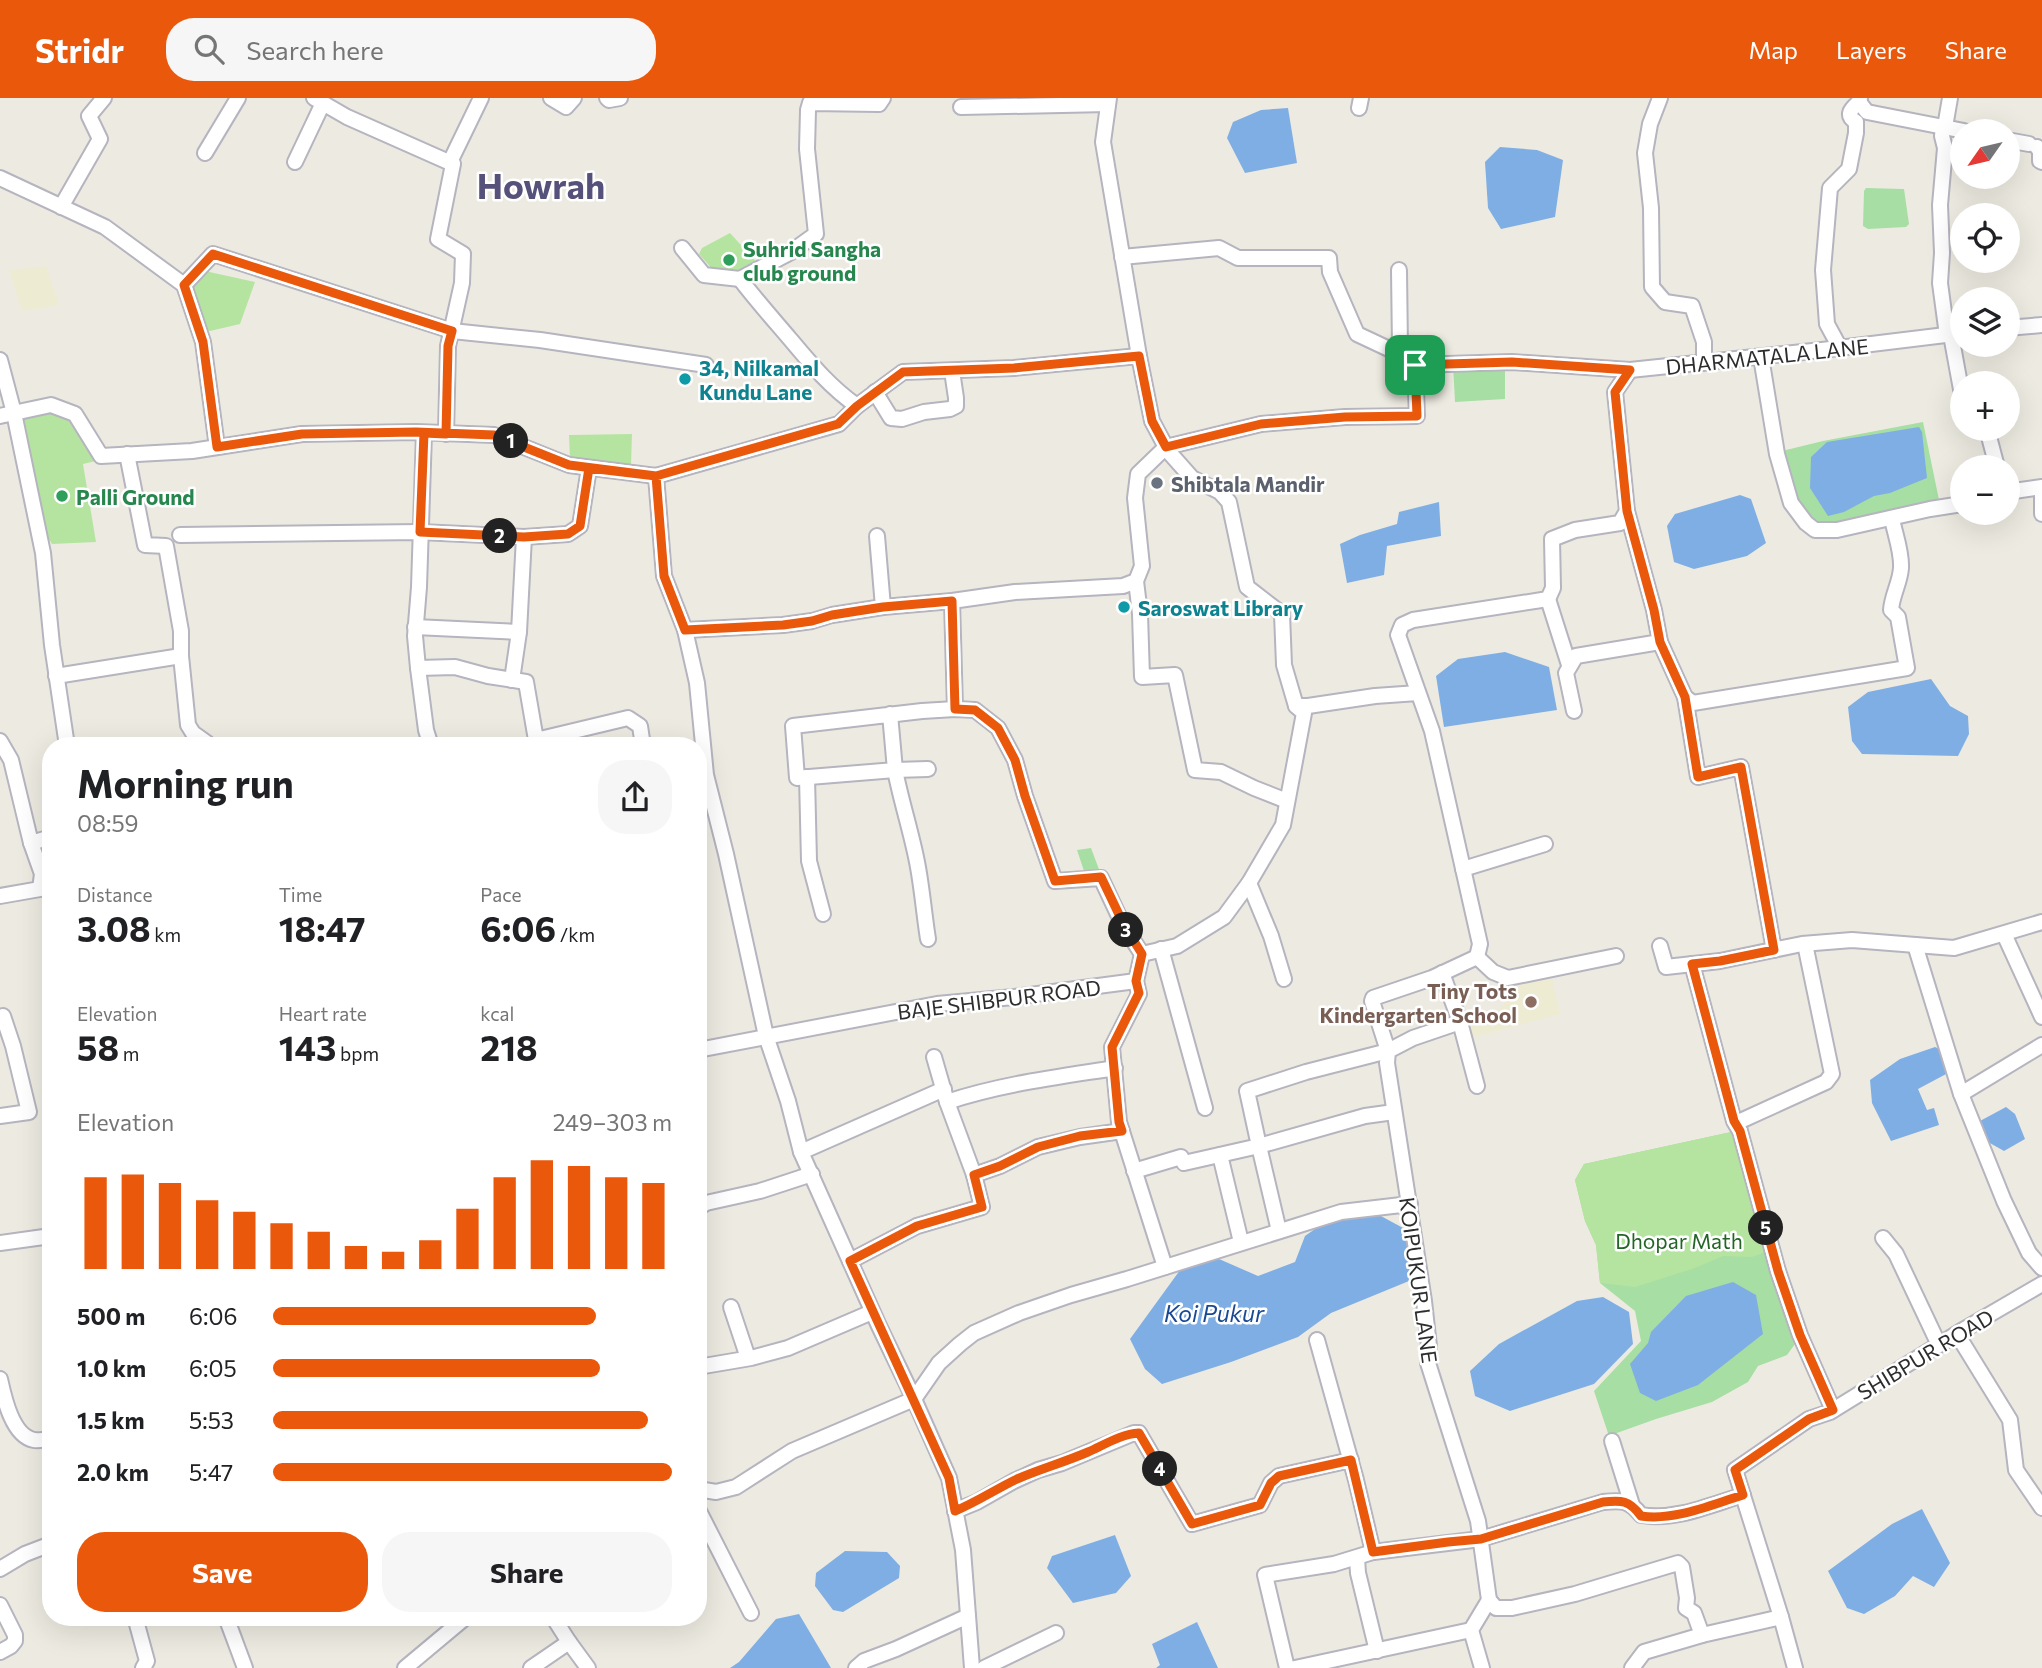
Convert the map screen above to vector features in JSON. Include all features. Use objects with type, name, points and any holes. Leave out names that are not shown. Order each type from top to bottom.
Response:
[{"type":"street","points":[[61,207],[100,139],[89,116],[104,98]]},
{"type":"street","points":[[205,153],[238,98]]},
{"type":"street","points":[[450,162],[481,98]]},
{"type":"street","points":[[551,98],[566,107],[574,98]]},
{"type":"street","points":[[607,98],[620,98]]},
{"type":"street","points":[[682,248],[704,275],[740,279],[791,253],[816,234],[807,149],[810,103],[879,104],[883,98]]},
{"type":"street","points":[[1660,98],[1650,124],[1644,153],[1651,208],[1653,287],[1665,302],[1692,306],[1704,342],[1704,363]]},
{"type":"street","points":[[1950,98],[1942,136],[1945,148],[1940,205],[1940,283],[1950,322]]},
{"type":"street","points":[[1822,351],[1827,324],[1823,270],[1830,187],[1849,169],[1856,122],[1851,119],[1849,113],[1859,100],[1867,113],[1950,128]]},
{"type":"street","points":[[295,162],[319,101],[347,117],[453,164],[438,239],[463,254],[462,283],[448,346],[446,434]]},
{"type":"street","points":[[961,107],[1109,101],[1103,142],[1152,421],[1166,447],[1192,478],[1220,492],[1229,502],[1247,587],[1283,614],[1284,665],[1296,706],[1304,713],[1283,825],[1249,883],[1224,917],[1177,946],[1142,954]]},
{"type":"street","points":[[2020,142],[2033,145],[2040,151],[2042,162]]},
{"type":"street","points":[[0,178],[105,227],[184,285],[203,342],[217,447]]},
{"type":"street","points":[[1122,257],[1219,248],[1238,258],[1329,258],[1329,272],[1357,334],[1391,350],[1411,350],[1415,365],[1417,416],[1345,417],[1261,424],[1166,447],[1138,474],[1135,498],[1142,566],[1136,581],[1142,677],[1175,675],[1195,770],[1221,772],[1287,801]]},
{"type":"street","points":[[184,285],[213,254],[452,331],[540,340],[706,365]]},
{"type":"street","points":[[1399,270],[1400,349]]},
{"type":"street","points":[[740,279],[812,367],[838,393],[857,406]]},
{"type":"street","points":[[1827,324],[1840,348]]},
{"type":"street","points":[[2020,327],[2042,325]]},
{"type":"street","name":"DHARMATALA LANE","points":[[1415,365],[1512,362],[1630,370],[1822,351],[1950,334]]},
{"type":"street","points":[[7,414],[51,405],[75,414],[101,456],[192,450],[302,434],[494,435],[569,465],[656,476],[838,424],[857,406],[903,372],[1014,368],[1139,356]]},
{"type":"street","points":[[1761,357],[1777,454],[1791,503],[1806,523],[1815,530],[1837,530],[1950,505]]},
{"type":"street","points":[[0,360],[7,414],[43,553],[66,737]]},
{"type":"street","points":[[1630,370],[1615,392],[1627,511],[1660,642],[1685,697],[1698,777],[1741,767],[1774,950]]},
{"type":"street","points":[[875,393],[891,418],[902,419],[924,412],[950,409],[956,406],[952,371]]},
{"type":"street","points":[[424,433],[415,636],[428,737]]},
{"type":"street","points":[[127,454],[145,545],[166,546],[181,631],[188,725],[199,737]]},
{"type":"street","points":[[180,535],[420,532],[524,537],[568,534],[580,526],[589,468]]},
{"type":"street","points":[[656,476],[664,576],[685,630],[697,683],[700,737]]},
{"type":"street","points":[[2020,491],[2042,488],[2042,514]]},
{"type":"street","points":[[1569,665],[1548,598],[1553,588],[1552,539],[1575,530],[1620,523],[1627,511]]},
{"type":"street","points":[[1685,697],[1693,703],[1907,668],[1898,617],[1891,610],[1892,597],[1902,565],[1892,519]]},
{"type":"street","points":[[877,536],[883,607]]},
{"type":"street","points":[[512,680],[519,632],[524,537]]},
{"type":"street","points":[[685,630],[783,625],[883,607],[1015,592],[1123,586],[1136,581]]},
{"type":"street","points":[[1477,957],[1480,944],[1432,731],[1398,635],[1402,625],[1425,618],[1548,598]]},
{"type":"street","points":[[952,601],[955,709]]},
{"type":"street","points":[[415,626],[519,632]]},
{"type":"street","points":[[1574,711],[1566,673],[1576,656],[1660,642]]},
{"type":"street","points":[[56,676],[181,656]]},
{"type":"street","points":[[418,668],[455,667],[526,682],[535,737]]},
{"type":"street","points":[[1296,706],[1418,693]]},
{"type":"street","points":[[928,769],[797,778],[793,726],[890,714],[975,710],[998,728],[1015,760],[1055,881],[1101,877],[1124,925],[1142,954],[1136,981],[1139,993],[1112,1047],[1119,1122],[1165,1267]]},
{"type":"street","points":[[890,714],[895,770],[901,805],[918,865],[928,939]]},
{"type":"street","points":[[558,737],[628,718],[640,726],[642,737]]},
{"type":"street","points":[[0,741],[11,760],[31,843],[42,865]]},
{"type":"street","points":[[807,777],[809,861],[823,914]]},
{"type":"street","points":[[707,791],[726,854],[766,1036],[788,1101],[801,1152],[949,1478],[963,1550],[972,1668]]},
{"type":"street","points":[[31,843],[42,840]]},
{"type":"street","points":[[1464,869],[1545,844]]},
{"type":"street","points":[[1249,883],[1271,936],[1284,979]]},
{"type":"street","points":[[0,896],[40,889],[42,884]]},
{"type":"street","points":[[1660,946],[1666,967],[1720,961],[1805,944],[1852,940],[1954,948],[2042,922]]},
{"type":"street","points":[[2004,934],[2042,1017]]},
{"type":"street","points":[[1736,1124],[1826,1082],[1832,1074],[1805,944]]},
{"type":"street","points":[[1915,945],[1961,1094],[2004,1201],[2029,1252],[2042,1268]]},
{"type":"street","points":[[1161,949],[1205,1108]]},
{"type":"street","points":[[1477,957],[1493,972],[1508,978],[1616,956]]},
{"type":"street","points":[[1477,957],[1442,973],[1460,1022],[1477,1086]]},
{"type":"street","points":[[1692,964],[1778,1271],[1800,1335],[1833,1410]]},
{"type":"street","name":"KOIPUKUR LANE","points":[[1442,973],[1375,997],[1372,1001],[1388,1051],[1387,1063],[1394,1112],[1426,1312],[1428,1363],[1478,1521],[1489,1600]]},
{"type":"street","name":"BAJE SHIBPUR ROAD","points":[[707,1048],[937,1004],[1136,981]]},
{"type":"street","points":[[0,1116],[29,1112],[3,1016]]},
{"type":"street","points":[[1279,1231],[1247,1091],[1306,1072],[1388,1051],[1413,1038],[1460,1022]]},
{"type":"street","points":[[1961,1094],[2042,1045]]},
{"type":"street","points":[[850,1261],[917,1226],[982,1207],[974,1175],[934,1058]]},
{"type":"street","points":[[801,1152],[945,1095],[1115,1068]]},
{"type":"street","points":[[1134,1171],[1181,1157],[1184,1163],[1220,1155],[1365,1116],[1394,1112]]},
{"type":"street","points":[[974,1175],[1000,1166],[1038,1147],[1080,1136],[1122,1131]]},
{"type":"street","points":[[1220,1155],[1241,1242]]},
{"type":"street","points":[[707,1203],[760,1191],[811,1174]]},
{"type":"street","points":[[707,1490],[716,1492],[736,1487],[792,1451],[914,1399],[939,1363],[974,1333],[1032,1308],[1340,1212],[1410,1204]]},
{"type":"street","points":[[0,1243],[42,1237]]},
{"type":"street","points":[[1883,1238],[1896,1254],[1939,1345]]},
{"type":"street","name":"SHIBPUR ROAD","points":[[1795,1668],[1782,1617],[1735,1470],[1809,1419],[1833,1410],[2042,1284]]},
{"type":"street","points":[[731,1307],[748,1358]]},
{"type":"street","points":[[707,1365],[788,1348],[872,1312]]},
{"type":"street","points":[[1957,1334],[2010,1420],[2016,1470],[2042,1508]]},
{"type":"street","points":[[1318,1340],[1373,1552]]},
{"type":"street","points":[[0,1379],[7,1407],[20,1433],[33,1440],[42,1439]]},
{"type":"street","points":[[955,1511],[1026,1475],[1134,1433],[1139,1433],[1192,1524],[1260,1505],[1271,1483],[1279,1476],[1351,1460]]},
{"type":"street","points":[[1612,1441],[1632,1504],[1641,1516],[1656,1518],[1685,1513],[1743,1495]]},
{"type":"street","points":[[1287,1668],[1265,1575],[1334,1564],[1373,1552],[1481,1539],[1603,1502],[1620,1500],[1632,1504]]},
{"type":"street","points":[[707,1527],[751,1613]]},
{"type":"street","points":[[0,1569],[42,1547]]},
{"type":"street","points":[[1357,1558],[1377,1651]]},
{"type":"street","points":[[1295,1668],[1471,1630],[1489,1600],[1496,1608],[1513,1608],[1575,1594],[1678,1563],[1682,1567],[1686,1608],[1694,1613],[1702,1635]]},
{"type":"street","points":[[0,1605],[15,1635],[15,1641],[0,1652]]},
{"type":"street","points":[[856,1668],[864,1661],[968,1616]]},
{"type":"street","points":[[1632,1668],[1644,1652],[1702,1635],[1782,1617]]},
{"type":"street","points":[[137,1626],[147,1661],[143,1668]]},
{"type":"street","points":[[229,1626],[245,1668]]},
{"type":"street","points":[[405,1668],[456,1626]]},
{"type":"street","points":[[559,1626],[588,1668]]},
{"type":"street","points":[[1471,1630],[1482,1668]]},
{"type":"street","points":[[984,1668],[1056,1633]]},
{"type":"street","points":[[531,1668],[569,1642]]},
{"type":"shaded area","points":[[46,266],[59,305],[22,311],[9,270]]},
{"type":"shaded area","name":"Tiny Tots Kindergarten School","points":[[1551,974],[1560,1014],[1471,1038],[1466,1018],[1500,1009],[1510,996],[1511,983]]},
{"type":"green space","points":[[1866,188],[1904,189],[1909,224],[1906,227],[1868,229],[1863,226]]},
{"type":"green space","name":"Suhrid Sangha club ground","points":[[730,233],[760,266],[740,274],[714,271],[699,254],[702,248]]},
{"type":"green space","points":[[205,271],[255,282],[240,324],[210,331],[204,329],[189,285]]},
{"type":"green space","points":[[1453,364],[1505,368],[1505,399],[1455,402]]},
{"type":"green space","name":"Palli Ground","points":[[49,409],[73,420],[100,460],[83,464],[96,542],[52,544],[42,528],[19,415]]},
{"type":"green space","points":[[1923,422],[1939,500],[1833,525],[1816,524],[1795,499],[1782,451]]},
{"type":"green space","points":[[632,434],[631,465],[570,460],[569,435]]},
{"type":"green space","points":[[1091,848],[1100,872],[1085,874],[1077,850]]},
{"type":"green space","name":"Dhopar Math","points":[[1731,1132],[1737,1142],[1795,1344],[1787,1355],[1758,1366],[1748,1382],[1712,1402],[1614,1434],[1608,1433],[1594,1391],[1641,1341],[1635,1311],[1600,1283],[1596,1245],[1585,1221],[1575,1180],[1584,1164]]},
{"type":"green space","points":[[1731,1132],[1737,1142],[1768,1251],[1752,1257],[1723,1256],[1635,1287],[1600,1283],[1596,1245],[1585,1221],[1575,1180],[1584,1164]]},
{"type":"water","points":[[1288,108],[1297,163],[1245,173],[1227,138],[1233,122],[1261,110]]},
{"type":"water","points":[[1500,147],[1537,150],[1563,160],[1555,217],[1501,229],[1488,208],[1485,162]]},
{"type":"water","points":[[1919,427],[1922,432],[1927,478],[1890,493],[1874,496],[1844,512],[1828,516],[1810,488],[1811,457],[1827,442]]},
{"type":"water","points":[[1740,495],[1751,499],[1766,543],[1747,556],[1694,569],[1674,562],[1667,526],[1675,514]]},
{"type":"water","points":[[1439,502],[1441,536],[1387,546],[1384,575],[1347,583],[1340,544],[1397,524],[1399,512]]},
{"type":"water","points":[[1505,652],[1549,667],[1557,710],[1444,727],[1436,676],[1458,659]]},
{"type":"water","points":[[1931,679],[1950,706],[1968,716],[1969,734],[1958,756],[1862,754],[1852,741],[1848,707],[1868,692]]},
{"type":"water","points":[[1935,1047],[1944,1051],[1948,1073],[1918,1089],[1927,1110],[1934,1108],[1939,1125],[1891,1141],[1872,1103],[1870,1080],[1900,1059]]},
{"type":"water","points":[[2006,1107],[2015,1114],[2025,1139],[2004,1151],[1988,1142],[1980,1121]]},
{"type":"water","name":"Koi Pukur","points":[[1379,1215],[1405,1229],[1410,1259],[1409,1281],[1331,1313],[1298,1337],[1231,1362],[1162,1384],[1145,1369],[1130,1339],[1183,1266],[1219,1259],[1258,1276],[1295,1262],[1305,1236],[1325,1222]]},
{"type":"water","points":[[1733,1282],[1756,1295],[1763,1334],[1698,1385],[1656,1401],[1640,1393],[1630,1364],[1648,1343],[1651,1332],[1686,1296]]},
{"type":"water","points":[[1603,1297],[1629,1312],[1633,1344],[1594,1384],[1510,1411],[1475,1396],[1470,1371],[1499,1344],[1577,1301]]},
{"type":"water","points":[[1922,1509],[1950,1563],[1934,1587],[1913,1576],[1895,1596],[1864,1614],[1847,1608],[1828,1571],[1892,1524]]},
{"type":"water","points":[[1115,1535],[1131,1576],[1116,1593],[1073,1603],[1047,1568],[1052,1556]]},
{"type":"water","points":[[845,1551],[887,1552],[900,1566],[899,1578],[843,1612],[833,1610],[815,1586],[816,1573]]},
{"type":"water","points":[[799,1614],[831,1668],[730,1668],[739,1662],[776,1619]]},
{"type":"water","points":[[1197,1622],[1218,1668],[1156,1668],[1160,1665],[1152,1644]]},
{"type":"place","name":"Suhrid Sangha club ground","points":[[729,260]]},
{"type":"place","name":"34, Nilkamal Kundu Lane","points":[[685,379]]},
{"type":"place","name":"Shibtala Mandir","points":[[1157,483]]},
{"type":"place","name":"Palli Ground","points":[[62,496]]},
{"type":"place","name":"Saroswat Library","points":[[1124,607]]},
{"type":"place","name":"Tiny Tots Kindergarten School","points":[[1531,1002]]},
{"type":"district","name":"Howrah","points":[[541,184]]},
{"type":"route","points":[[1415,365],[1417,416],[1345,417],[1261,424],[1166,447],[1152,421],[1139,356],[1014,368],[903,372],[857,406],[838,424],[656,476],[569,465],[494,435],[446,434],[416,432],[302,434],[217,447],[203,342],[184,285],[213,254],[452,331],[448,346],[446,434],[424,433],[420,532],[524,537],[568,534],[580,526],[589,468],[656,476],[664,576],[685,630],[783,625],[883,607],[952,601],[955,709],[975,710],[998,728],[1015,760],[1055,881],[1101,877],[1124,925],[1142,954],[1136,981],[1139,993],[1112,1047],[1122,1131],[1080,1136],[1038,1147],[1000,1166],[974,1175],[982,1207],[917,1226],[850,1261],[949,1478],[955,1511],[1038,1470],[1139,1433],[1192,1524],[1260,1505],[1271,1483],[1279,1476],[1351,1460],[1373,1552],[1405,1549],[1481,1539],[1603,1502],[1620,1500],[1632,1504],[1641,1516],[1656,1518],[1685,1513],[1743,1495],[1735,1470],[1809,1419],[1833,1410],[1800,1335],[1778,1271],[1692,964],[1774,950],[1741,767],[1698,777],[1685,697],[1660,642],[1627,511],[1615,392],[1630,370],[1512,362],[1415,365]]}]
